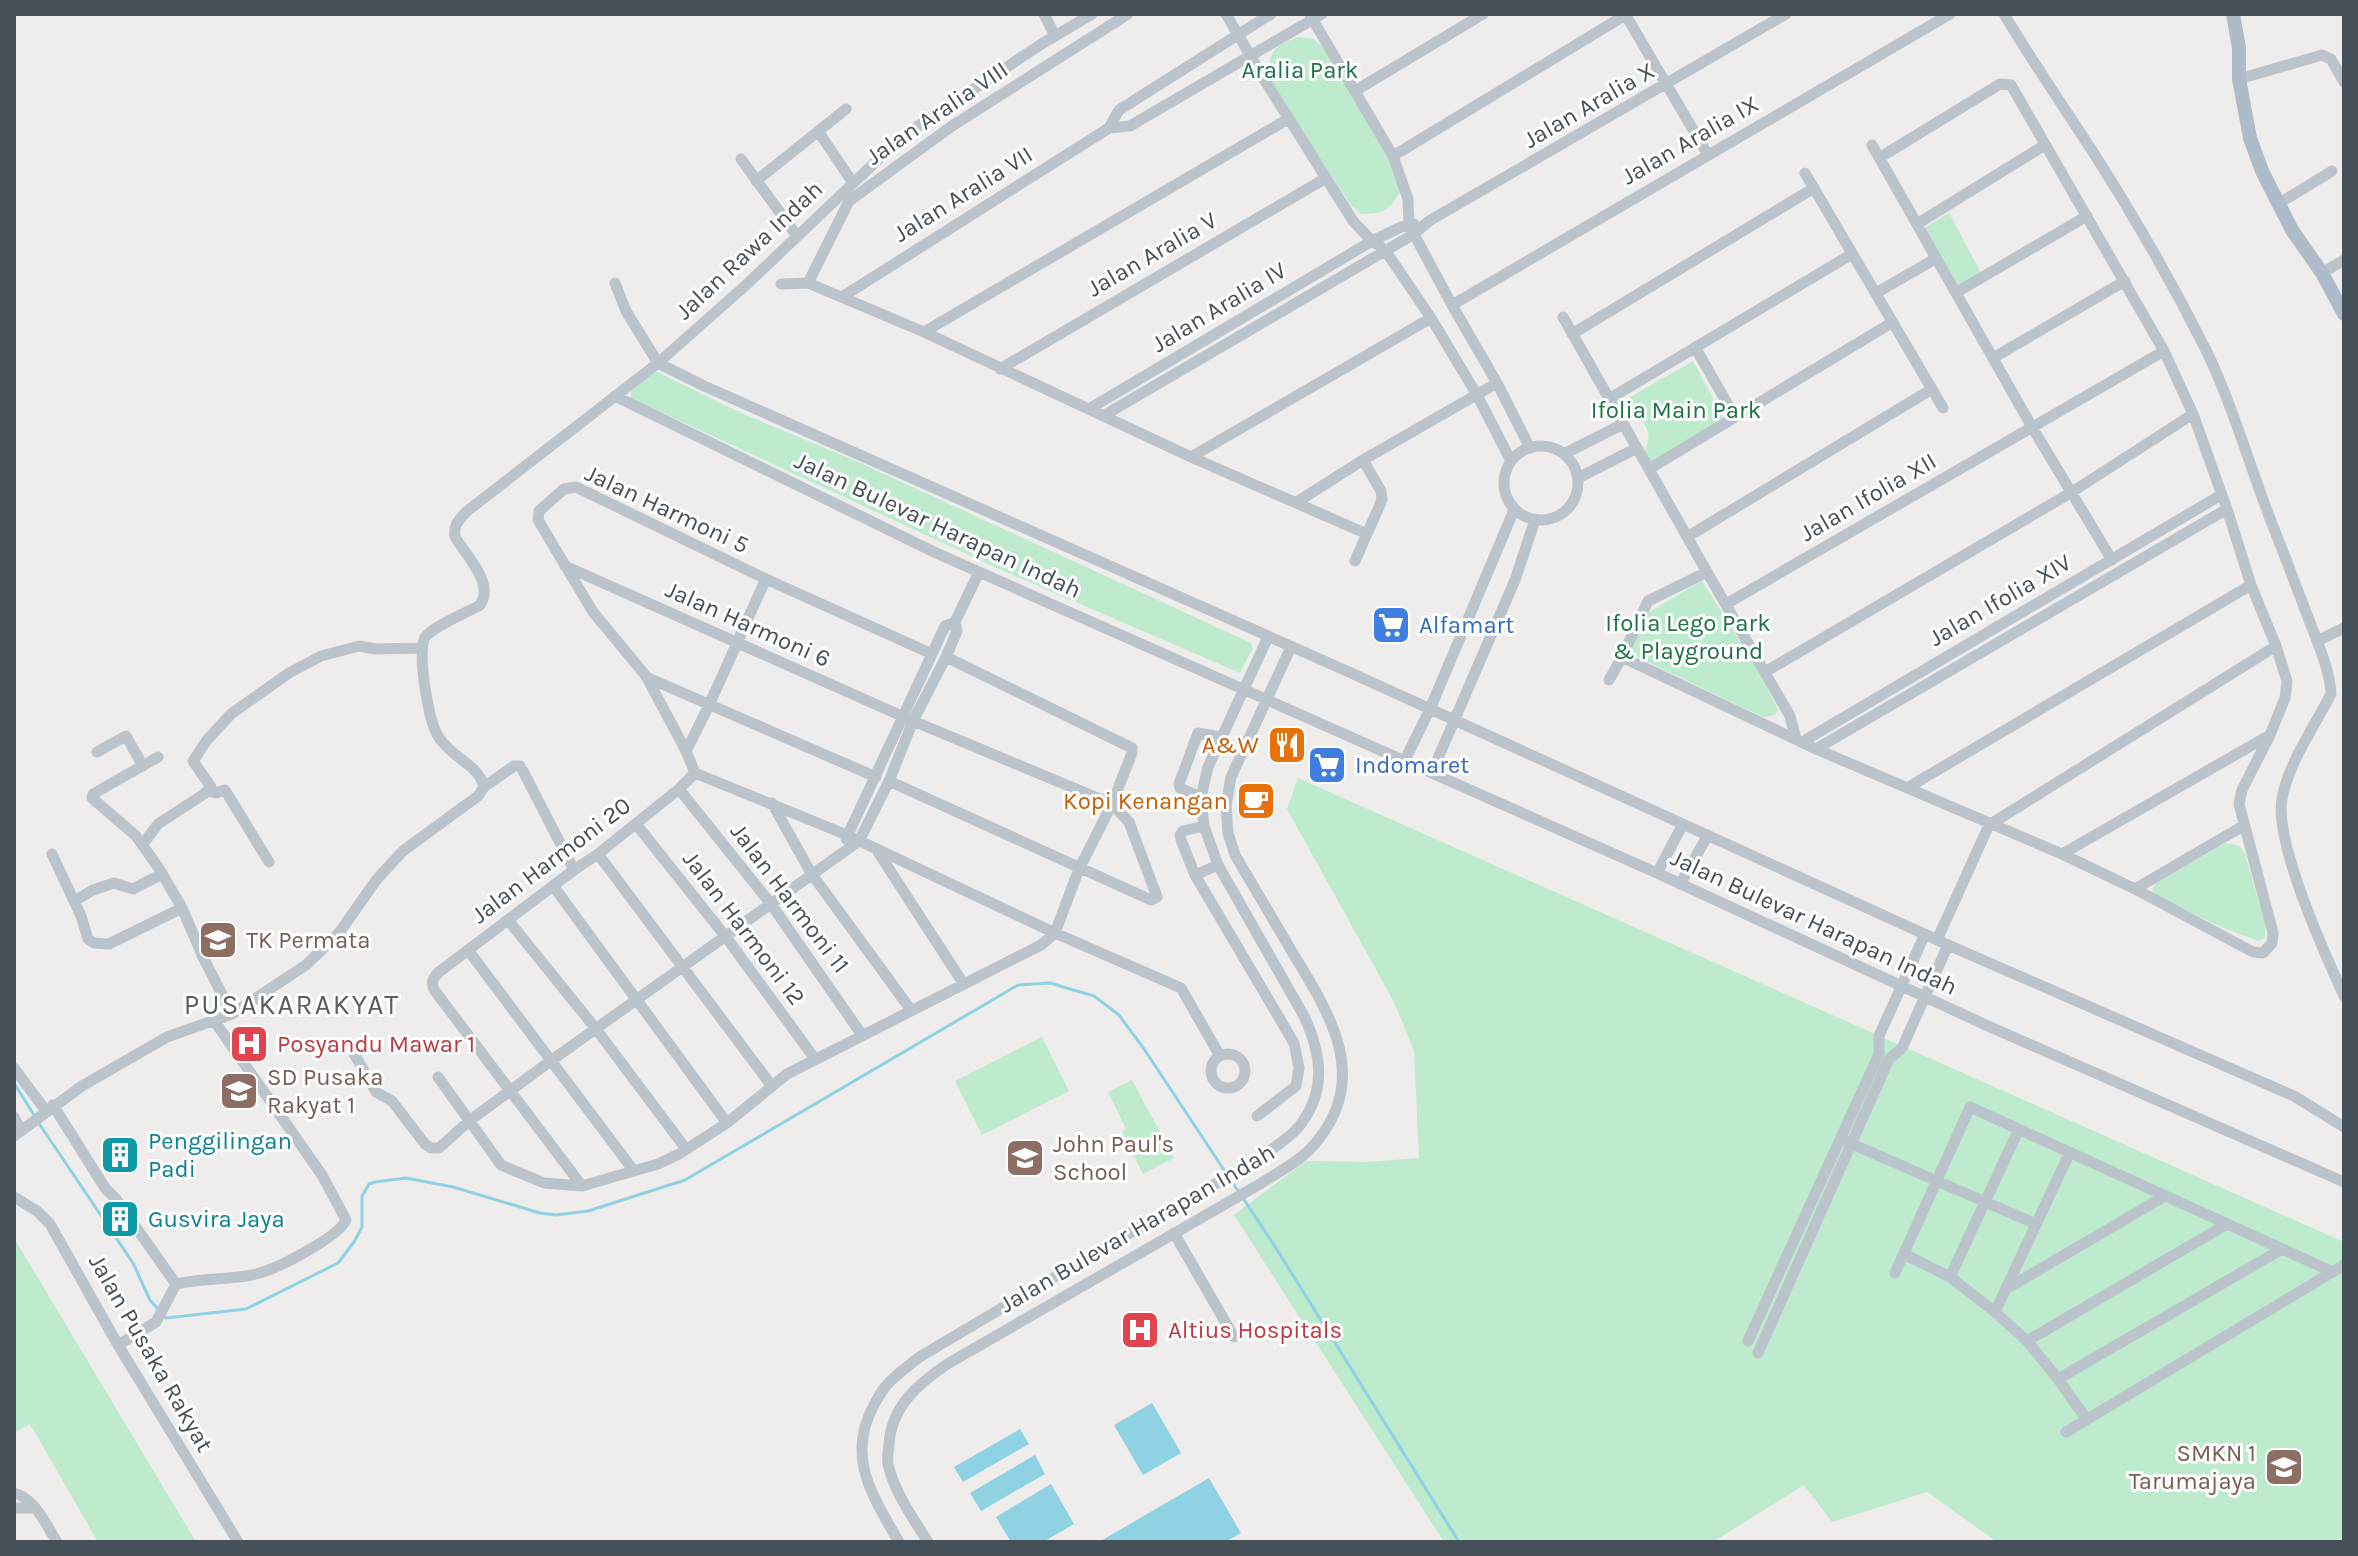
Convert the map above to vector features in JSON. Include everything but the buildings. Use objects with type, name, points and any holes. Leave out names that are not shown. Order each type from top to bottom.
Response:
[{"type":"main road","points":[[2233,14],[2239,48],[2239,79],[2250,138],[2262,171],[2292,230],[2322,273],[2344,314]]},
{"type":"street","points":[[1044,14],[1055,36]]},
{"type":"street","name":"Jalan Rawa Indah","points":[[422,648],[428,634],[484,600],[484,582],[455,537],[457,522],[466,512],[658,363],[918,126],[1092,14]]},
{"type":"street","name":"Jalan Aralia VIII","points":[[808,283],[849,201],[952,126],[1128,14]]},
{"type":"street","points":[[1226,14],[1353,221],[1385,250],[1431,318],[1477,395],[1511,461]]},
{"type":"street","name":"Jalan Aralia VII","points":[[1109,128],[1119,110],[1271,14]]},
{"type":"street","points":[[1355,91],[1483,14]]},
{"type":"street","points":[[1393,156],[1625,14],[1708,155]]},
{"type":"street","name":"Jalan Aralia X","points":[[1411,230],[1786,14]]},
{"type":"street","name":"Jalan Aralia IX","points":[[1452,305],[1950,14]]},
{"type":"street","points":[[2004,14],[2137,225],[2207,354],[2229,402],[2317,641],[2331,694],[2291,770],[2281,802],[2284,838],[2308,909],[2344,996]]},
{"type":"street","points":[[1315,16],[1393,156],[1408,199],[1411,230],[1530,448]]},
{"type":"street","name":"Jalan Aralia VII","points":[[842,297],[1109,128],[1130,126],[1315,16]]},
{"type":"street","points":[[2239,79],[2322,55],[2331,59],[2344,82]]},
{"type":"street","points":[[1622,657],[1816,749],[2062,854],[2253,952],[2263,953],[2272,943],[2273,933],[2239,804],[2242,790],[2270,735],[2287,681],[2193,414],[2164,351],[2011,85],[2000,84],[1879,158]]},
{"type":"street","points":[[756,181],[846,109]]},
{"type":"street","points":[[924,332],[1288,119]]},
{"type":"street","points":[[818,131],[853,183]]},
{"type":"street","points":[[1872,145],[2032,427],[2112,560]]},
{"type":"street","points":[[1917,224],[2045,145]]},
{"type":"street","points":[[741,159],[797,236]]},
{"type":"street","points":[[2278,204],[2332,171]]},
{"type":"street","points":[[1805,173],[1943,408]]},
{"type":"street","name":"Jalan Aralia V","points":[[1000,369],[1326,178]]},
{"type":"street","points":[[1572,334],[1814,188]]},
{"type":"street","points":[[1957,292],[2087,216]]},
{"type":"street","points":[[1103,416],[1385,250],[1411,230]]},
{"type":"street","name":"Jalan Aralia IV","points":[[1089,409],[1372,241],[1411,230]]},
{"type":"street","points":[[1609,399],[1852,254]]},
{"type":"street","points":[[1876,293],[1935,259]]},
{"type":"street","points":[[2322,273],[2344,260]]},
{"type":"street","points":[[1993,358],[2125,281]]},
{"type":"street","points":[[615,283],[626,311],[658,363]]},
{"type":"street","points":[[781,284],[808,283],[842,297],[1367,534]]},
{"type":"street","points":[[1563,317],[1790,716],[1799,740]]},
{"type":"street","points":[[1191,457],[1431,318]]},
{"type":"street","points":[[1649,469],[1893,322]]},
{"type":"street","points":[[1695,347],[1735,417]]},
{"type":"street","name":"Jalan Ifolia XII","points":[[1726,604],[2164,351]]},
{"type":"street","name":"Jalan Bulevar Harapan Indah","points":[[658,363],[1925,934],[2294,1096],[2344,1127]]},
{"type":"street","points":[[1297,502],[1497,383]]},
{"type":"street","points":[[1687,537],[1932,389]]},
{"type":"street","name":"Jalan Bulevar Harapan Indah","points":[[615,396],[979,572],[1657,873],[1901,987],[2344,1182]]},
{"type":"street","points":[[1765,672],[2072,492],[2193,414]]},
{"type":"street","points":[[1564,454],[1623,424]]},
{"type":"street","points":[[1530,448],[1554,448],[1564,454],[1578,478],[1572,504],[1562,514],[1549,520],[1524,517],[1514,510],[1503,486],[1511,461],[1530,448]]},
{"type":"street","points":[[1578,478],[1637,448]]},
{"type":"street","points":[[1355,561],[1382,500],[1381,491],[1363,460]]},
{"type":"street","name":"Jalan Harmoni 5","points":[[695,773],[646,676],[593,612],[538,520],[539,511],[564,489],[576,487],[766,579],[932,654]]},
{"type":"street","name":"Jalan Ifolia XIV","points":[[1799,740],[2221,495]]},
{"type":"street","name":"Jalan Ifolia XIV","points":[[1816,749],[2227,509]]},
{"type":"street","points":[[1405,760],[1430,709],[1514,510]]},
{"type":"street","points":[[1432,772],[1515,580],[1535,520]]},
{"type":"street","name":"Jalan Harmoni 6","points":[[565,566],[913,721],[1112,804]]},
{"type":"street","points":[[353,1052],[376,1092],[392,1101],[428,1146],[439,1148],[469,1121],[552,1060],[859,841],[889,781],[913,721],[946,657],[957,631],[955,622],[979,572]]},
{"type":"street","points":[[1609,680],[1648,601],[1707,572]]},
{"type":"street","points":[[686,751],[711,704],[735,643],[766,579]]},
{"type":"street","points":[[1907,788],[2251,585]]},
{"type":"street","points":[[843,851],[847,835],[945,626],[955,622]]},
{"type":"street","points":[[2317,641],[2344,628]]},
{"type":"street","name":"Jalan Bulevar Harapan Indah","points":[[899,1542],[871,1495],[863,1469],[861,1445],[866,1420],[885,1387],[918,1358],[1289,1137],[1301,1124],[1318,1089],[1320,1065],[1315,1041],[1304,1016],[1218,865],[1204,826],[1201,797],[1208,767],[1268,637]]},
{"type":"street","points":[[143,844],[158,824],[211,787],[193,761],[231,714],[289,673],[321,656],[354,646],[422,648],[427,703],[436,732],[448,748],[476,771],[484,787]]},
{"type":"street","points":[[1884,1056],[1902,1048],[1925,997],[1989,825],[2276,646]]},
{"type":"street","name":"Jalan Bulevar Harapan Indah","points":[[928,1542],[903,1502],[888,1463],[889,1433],[901,1404],[922,1381],[1303,1157],[1330,1123],[1343,1090],[1341,1053],[1328,1012],[1235,855],[1228,833],[1226,806],[1231,777],[1291,647]]},
{"type":"street","points":[[438,1077],[501,1165],[544,1183],[582,1186],[658,1164],[727,1123],[787,1074],[1041,945],[1055,933],[1079,869],[1112,804],[1132,753],[1130,746],[946,657]]},
{"type":"street","points":[[646,676],[876,777]]},
{"type":"street","points":[[1201,797],[1184,791],[1179,784],[1198,733],[1220,737]]},
{"type":"street","points":[[2062,854],[2270,735]]},
{"type":"street","points":[[97,752],[126,736],[143,766]]},
{"type":"street","points":[[158,757],[92,797],[143,844],[182,908],[232,1014]]},
{"type":"street","points":[[14,1117],[20,1131],[82,1086],[167,1037],[232,1014],[306,965],[339,933],[377,879],[403,851],[514,766],[521,769],[574,870]]},
{"type":"street","points":[[695,773],[847,835],[1055,933],[1181,988],[1220,1056]]},
{"type":"street","name":"Jalan Harmoni 20","points":[[512,1091],[435,991],[432,981],[439,972],[636,824],[695,773]]},
{"type":"street","points":[[889,781],[1079,869],[1151,900],[1156,899],[1129,822],[1112,804]]},
{"type":"street","name":"Jalan Harmoni 11","points":[[679,789],[771,904],[862,1035]]},
{"type":"street","points":[[208,790],[216,793],[225,790],[269,862]]},
{"type":"street","points":[[772,803],[811,873],[911,1010]]},
{"type":"street","name":"Jalan Harmoni 12","points":[[636,824],[726,937],[815,1059]]},
{"type":"street","points":[[1657,873],[1683,824]]},
{"type":"street","points":[[1204,826],[1183,831],[1180,835],[1195,875],[1286,1026],[1298,1056],[1298,1082],[1289,1093],[1257,1116]]},
{"type":"street","points":[[2135,889],[2243,826]]},
{"type":"street","points":[[1680,884],[1708,835]]},
{"type":"street","points":[[877,850],[963,983]]},
{"type":"street","points":[[52,854],[88,939],[99,944],[109,944],[182,908]]},
{"type":"street","points":[[598,854],[771,1085]]},
{"type":"street","points":[[1195,875],[1218,865]]},
{"type":"street","points":[[74,901],[114,883],[133,889],[162,874]]},
{"type":"street","points":[[554,887],[727,1123]]},
{"type":"street","points":[[508,920],[596,1029],[686,1149]]},
{"type":"street","points":[[1758,1353],[1884,1056],[1879,1036],[1925,934]]},
{"type":"street","points":[[468,950],[634,1171]]},
{"type":"street","points":[[1286,1026],[1304,1016]]},
{"type":"street","points":[[176,1284],[261,1274],[316,1246],[343,1226],[346,1220],[322,1175],[215,1022]]},
{"type":"street","points":[[14,1068],[116,1199],[176,1284]]},
{"type":"street","points":[[1298,1082],[1318,1089]]},
{"type":"street","points":[[512,1091],[582,1186]]},
{"type":"street","points":[[1895,1273],[1970,1107],[2333,1272]]},
{"type":"street","points":[[1950,1277],[2019,1129]]},
{"type":"street","points":[[1846,1141],[2036,1224]]},
{"type":"street","points":[[1748,1341],[1846,1141]]},
{"type":"street","points":[[1995,1312],[2070,1152]]},
{"type":"street","points":[[2006,1289],[2165,1196]]},
{"type":"street","name":"Jalan Pusaka Rakyat","points":[[14,1197],[37,1211],[50,1224],[118,1345],[238,1542]]},
{"type":"street","points":[[2027,1341],[2227,1224]]},
{"type":"street","points":[[1174,1233],[1234,1337]]},
{"type":"street","points":[[2058,1379],[2282,1249]]},
{"type":"street","points":[[1099,1251],[1110,1270]]},
{"type":"street","points":[[1904,1254],[1950,1277],[2027,1341],[2087,1420]]},
{"type":"street","points":[[2066,1432],[2344,1265]]},
{"type":"street","points":[[118,1345],[156,1322],[176,1284]]},
{"type":"street","points":[[948,1340],[958,1358]]},
{"type":"street","points":[[14,1493],[20,1494],[35,1508],[57,1542]]},
{"type":"street","points":[[14,1508],[35,1508]]},
{"type":"green space","name":"Aralia Park","points":[[1299,37],[1313,39],[1322,46],[1396,169],[1400,192],[1385,210],[1361,214],[1350,204],[1266,76],[1275,50]]},
{"type":"green space","points":[[1949,213],[1981,273],[1957,286],[1924,228]]},
{"type":"green space","name":"Ifolia Main Park","points":[[1693,361],[1725,421],[1652,465],[1644,452],[1649,437],[1645,425],[1638,416],[1627,416],[1620,403]]},
{"type":"green space","points":[[655,371],[739,412],[858,462],[1251,643],[1253,648],[1240,673],[999,569],[631,398],[631,391]]},
{"type":"green space","name":"Ifolia Lego Park & Playground","points":[[1702,581],[1753,662],[1778,709],[1775,715],[1763,717],[1629,653],[1649,612]]},
{"type":"green space","points":[[1298,778],[2344,1242],[2344,1542],[1997,1542],[1927,1492],[1832,1522],[1804,1485],[1713,1542],[1444,1542],[1234,1215],[1306,1161],[1367,1162],[1419,1158],[1414,1051],[1394,1002],[1287,809]]},
{"type":"green space","points":[[2226,843],[2240,846],[2245,854],[2265,924],[2265,938],[2258,941],[2219,926],[2155,895],[2152,890],[2156,883]]},
{"type":"green space","points":[[1042,1037],[1069,1091],[982,1135],[955,1081]]},
{"type":"green space","points":[[1132,1080],[1174,1158],[1143,1174],[1122,1132],[1126,1129],[1108,1092]]},
{"type":"green space","points":[[14,1238],[196,1542],[98,1542],[30,1424],[14,1433]]},
{"type":"water","points":[[1152,1403],[1181,1453],[1143,1475],[1114,1425]]},
{"type":"water","points":[[1020,1429],[1029,1444],[963,1482],[954,1467]]},
{"type":"water","points":[[1035,1455],[1045,1474],[981,1511],[970,1493]]},
{"type":"water","points":[[1209,1478],[1241,1533],[1225,1542],[1099,1542]]},
{"type":"water","points":[[1051,1484],[1074,1524],[1043,1542],[1011,1542],[996,1517]]},
{"type":"waterway","points":[[164,1316],[246,1309],[338,1263],[362,1227],[362,1196],[369,1184],[375,1182],[406,1178],[453,1187],[556,1215],[588,1211],[685,1180],[1018,985],[1050,983],[1094,996],[1119,1015],[1226,1173]]},
{"type":"waterway","points":[[14,1083],[34,1115]]},
{"type":"waterway","points":[[38,1122],[133,1263],[150,1300],[159,1310]]},
{"type":"waterway","points":[[1231,1180],[1459,1542]]},
{"type":"place","name":"Alfamart","points":[[1391,625]]},
{"type":"place","name":"A&W","points":[[1287,745]]},
{"type":"place","name":"Indomaret","points":[[1327,765]]},
{"type":"place","name":"Kopi Kenangan","points":[[1256,801]]},
{"type":"place","name":"TK Permata","points":[[218,940]]},
{"type":"place","name":"Posyandu Mawar 1","points":[[249,1044]]},
{"type":"place","name":"SD Pusaka Rakyat 1","points":[[239,1091]]},
{"type":"place","name":"Penggilingan Padi","points":[[120,1155]]},
{"type":"place","name":"John Paul's School","points":[[1025,1158]]},
{"type":"place","name":"Gusvira Jaya","points":[[120,1219]]},
{"type":"place","name":"Altius Hospitals","points":[[1140,1330]]},
{"type":"place","name":"SMKN 1 Tarumajaya","points":[[2284,1467]]},
{"type":"district","name":"PUSAKARAKYAT","points":[[292,1004]]}]
